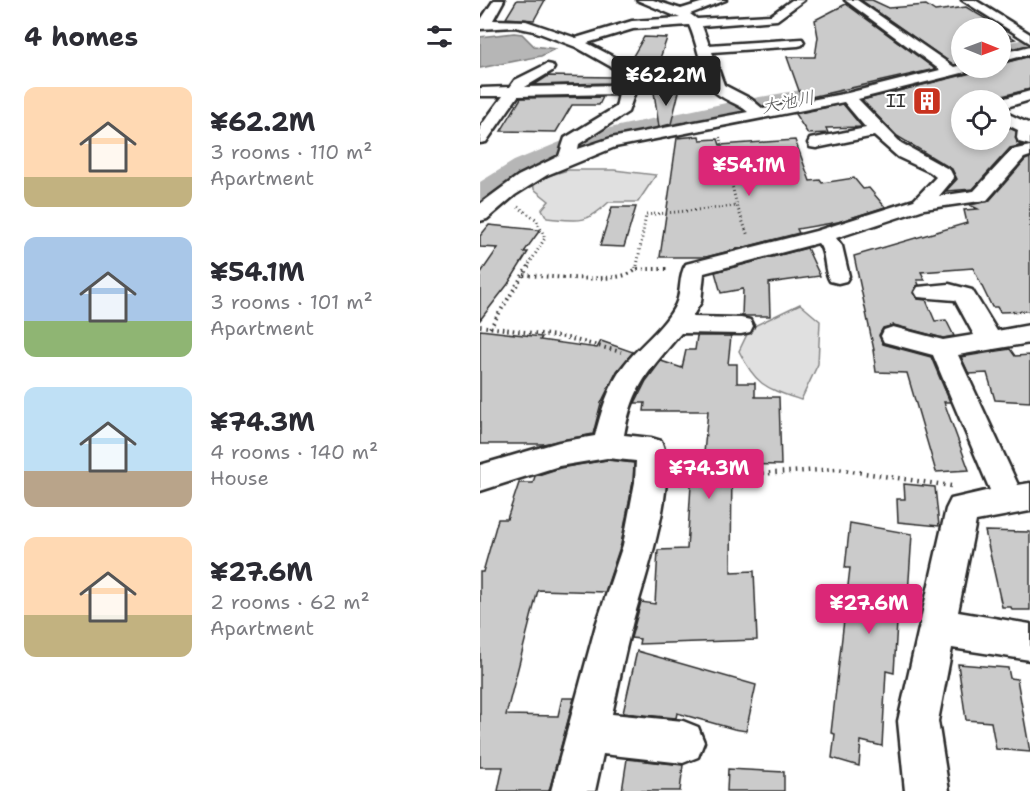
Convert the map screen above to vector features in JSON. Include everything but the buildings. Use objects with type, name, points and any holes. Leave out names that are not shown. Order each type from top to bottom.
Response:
[{"type":"street","points":[[482,25],[499,0]]},
{"type":"street","points":[[642,0],[681,13],[694,22],[718,87],[753,109]]},
{"type":"street","points":[[681,13],[721,0]]},
{"type":"street","points":[[573,43],[632,25],[773,18],[799,0]]},
{"type":"street","points":[[850,0],[935,60],[951,66]]},
{"type":"street","points":[[967,0],[1030,39]]},
{"type":"street","points":[[480,215],[491,197],[531,176],[569,151],[622,108],[629,89],[631,73],[612,59],[524,25],[482,25]]},
{"type":"street","points":[[703,49],[798,42]]},
{"type":"street","points":[[1011,55],[1030,50]]},
{"type":"street","points":[[1011,60],[1023,65]]},
{"type":"street","points":[[483,130],[520,82],[547,68]]},
{"type":"street","points":[[569,151],[716,122],[753,109],[848,97],[951,71]]},
{"type":"street","points":[[919,79],[938,90]]},
{"type":"street","points":[[480,92],[629,89]]},
{"type":"street","points":[[1011,101],[1030,95]]},
{"type":"street","points":[[848,97],[862,116],[878,130],[914,158],[944,174],[945,178],[921,204]]},
{"type":"street","points":[[1011,120],[1026,128],[1025,138],[1030,140]]},
{"type":"street","points":[[816,143],[878,130]]},
{"type":"street","points":[[607,446],[615,409],[633,372],[643,358],[675,325],[689,302],[694,269],[822,236],[921,204],[980,196],[1018,154],[1030,151]]},
{"type":"street","points":[[822,236],[832,246],[838,276]]},
{"type":"street","points":[[926,292],[949,291],[964,295],[990,341]]},
{"type":"street","points":[[675,325],[741,326]]},
{"type":"street","points":[[893,336],[943,349],[1030,334]]},
{"type":"street","points":[[927,791],[918,721],[962,509],[1020,499],[943,349]]},
{"type":"street","points":[[480,478],[559,454],[607,446],[651,450],[650,482],[640,545],[614,626],[573,791]]},
{"type":"street","points":[[936,627],[1030,642]]},
{"type":"street","points":[[587,732],[683,742]]},
{"type":"path","points":[[716,122],[737,206],[754,252]]},
{"type":"path","points":[[490,328],[545,238],[542,226],[533,214],[491,197]]},
{"type":"path","points":[[524,275],[613,278],[633,273],[636,269],[646,214],[737,206]]},
{"type":"path","points":[[636,269],[694,269]]},
{"type":"path","points":[[480,326],[564,337],[643,358]]},
{"type":"path","points":[[650,482],[777,471],[837,469],[952,486],[962,509]]},
{"type":"shaded area","points":[[522,34],[534,46],[555,49],[541,56],[480,68],[480,37]]},
{"type":"shaded area","points":[[568,170],[614,170],[656,175],[638,202],[609,202],[594,215],[581,220],[547,218],[542,209],[549,201],[534,189],[533,180]]},
{"type":"shaded area","points":[[800,304],[820,321],[818,364],[801,400],[763,384],[751,372],[739,351],[750,328]]},
{"type":"waterway","name":"大池川","points":[[1011,49],[1030,45]]},
{"type":"waterway","name":"大池川","points":[[480,196],[525,167],[587,141],[726,111],[879,84],[918,70],[931,60],[951,56]]},
{"type":"place","name":"II","points":[[927,101]]}]
